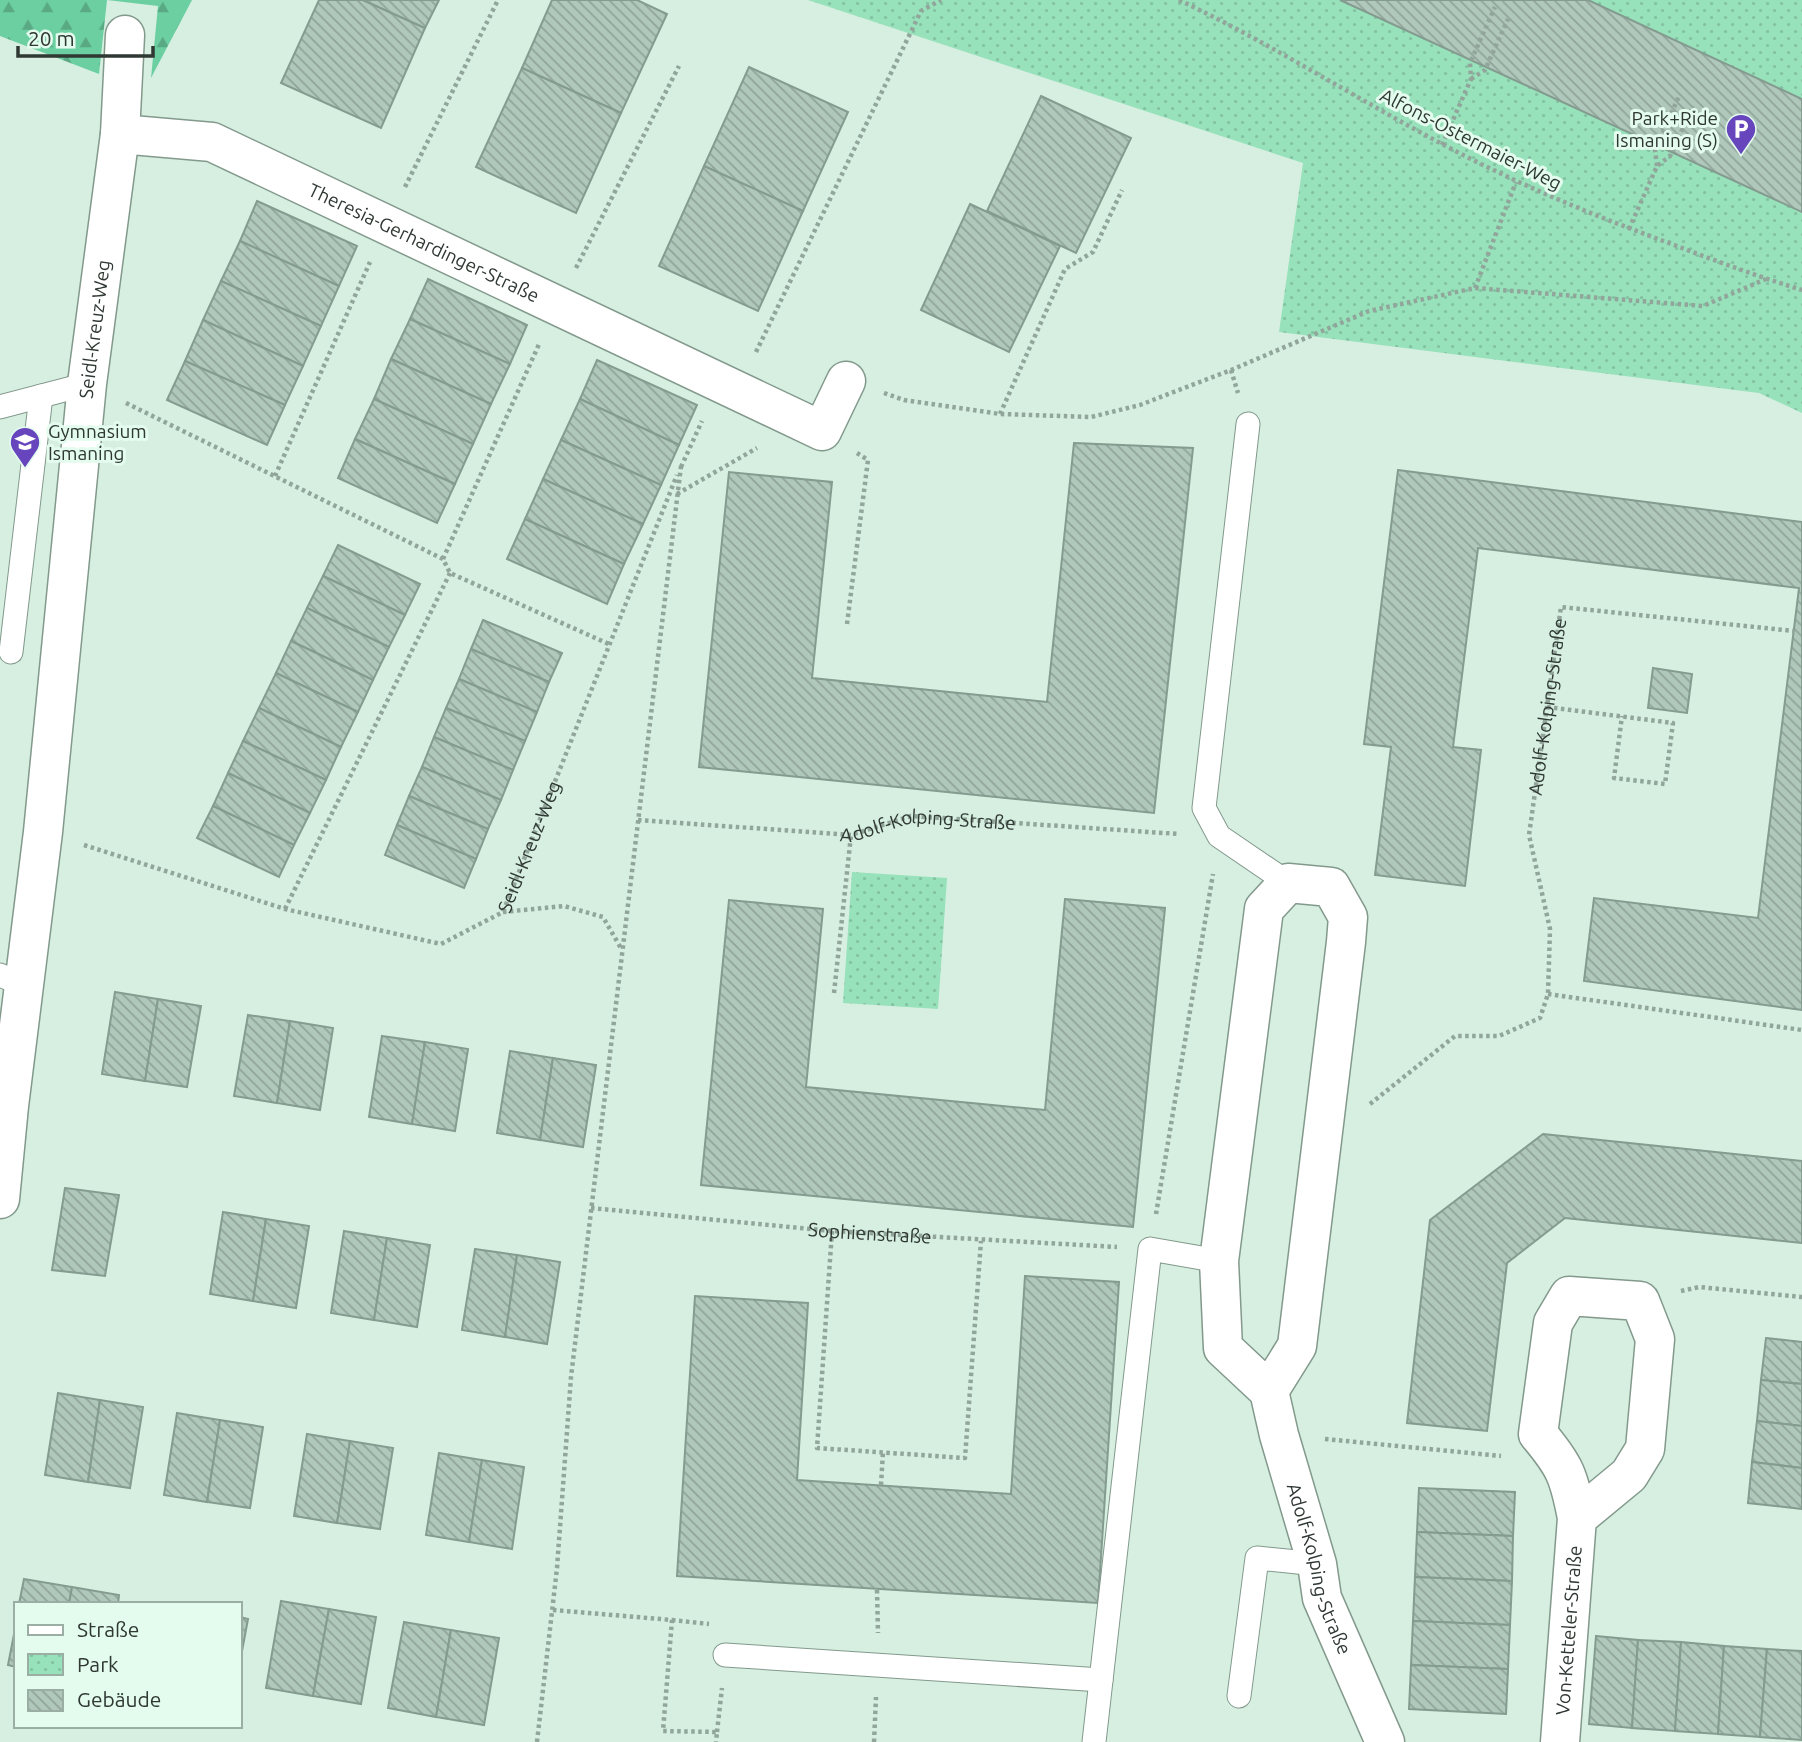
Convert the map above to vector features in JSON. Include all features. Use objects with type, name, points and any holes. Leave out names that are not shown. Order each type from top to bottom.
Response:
[{"type":"street","name":"Seidl-Kreuz-Weg","points":[[0,1199],[12,980],[43,832],[87,384],[120,134],[125,35]]},
{"type":"street","name":"Theresia-Gerhardinger-Straße","points":[[120,134],[212,142],[822,431]]},
{"type":"street","points":[[822,431],[846,381]]},
{"type":"street","points":[[1288,883],[1331,887],[1348,917],[1320,1144],[1297,1346],[1269,1391],[1223,1348],[1219,1261],[1264,909],[1288,883]]},
{"type":"street","name":"Von-Ketteler-Straße","points":[[1560,1742],[1577,1518],[1571,1486],[1561,1461],[1538,1434],[1553,1323],[1569,1296],[1640,1301],[1655,1339],[1644,1448],[1629,1475],[1577,1518]]},
{"type":"street","name":"Adolf-Kolping-Straße","points":[[1269,1391],[1279,1435],[1317,1564],[1322,1598],[1385,1742]]},
{"type":"lane","points":[[0,407],[87,384]]},
{"type":"lane","points":[[11,652],[41,396]]},
{"type":"lane","points":[[1248,424],[1204,808],[1219,836],[1288,883]]},
{"type":"lane","points":[[1094,1742],[1150,1249],[1219,1261]]},
{"type":"lane","points":[[1239,1696],[1257,1558],[1317,1564]]},
{"type":"lane","points":[[725,1655],[1101,1680]]},
{"type":"path","points":[[87,384],[443,558],[450,573],[611,645],[681,466],[728,386],[921,11],[941,0]]},
{"type":"path","name":"Alfons-Ostermaier-Weg","points":[[1179,0],[1235,26],[1442,145],[1516,182],[1629,229],[1802,290]]},
{"type":"path","points":[[1442,145],[1471,79],[1470,63],[1495,7]]},
{"type":"path","points":[[1471,79],[1485,70],[1508,19]]},
{"type":"path","points":[[1657,166],[1655,150],[1681,94]]},
{"type":"path","points":[[1629,229],[1657,166],[1670,156],[1693,106]]},
{"type":"path","points":[[1475,288],[1516,182]]},
{"type":"path","points":[[1000,414],[1065,269],[1093,251],[1122,190]]},
{"type":"path","points":[[846,381],[904,400],[1000,414],[1091,416],[1140,405],[1231,370],[1369,311],[1475,288],[1703,306],[1766,279]]},
{"type":"path","points":[[822,431],[868,460],[847,624]]},
{"type":"path","points":[[677,494],[760,446]]},
{"type":"path","points":[[537,1742],[553,1610],[571,1377],[681,466]]},
{"type":"path","points":[[285,909],[450,573]]},
{"type":"path","name":"Adolf-Kolping-Straße","points":[[1548,994],[1550,929],[1529,835],[1561,607],[1794,631]]},
{"type":"path","name":"Seidl-Kreuz-Weg","points":[[43,832],[285,909],[441,944],[503,912],[611,645]]},
{"type":"path","points":[[1547,707],[1622,716],[1673,723],[1665,784],[1614,778],[1622,716]]},
{"type":"path","name":"Adolf-Kolping-Straße","points":[[638,820],[851,835],[911,816],[1219,836]]},
{"type":"path","points":[[834,993],[851,835]]},
{"type":"path","points":[[1150,1249],[1219,836]]},
{"type":"path","points":[[503,912],[564,906],[603,917],[622,951]]},
{"type":"path","points":[[1320,1144],[1455,1036],[1499,1036],[1530,1022],[1540,1017],[1548,994],[1802,1030]]},
{"type":"path","name":"Sophienstraße","points":[[591,1208],[832,1231],[1150,1249]]},
{"type":"path","points":[[832,1231],[817,1448],[965,1458],[981,1241]]},
{"type":"path","points":[[1640,1301],[1699,1287],[1802,1297]]},
{"type":"path","points":[[1279,1435],[1561,1461]]},
{"type":"path","points":[[881,1485],[883,1452]]},
{"type":"path","points":[[553,1610],[672,1620],[663,1731],[717,1732],[716,1742]]},
{"type":"green space","points":[[0,0],[107,0],[99,74],[0,36]]},
{"type":"green space","points":[[107,0],[192,0],[151,78],[158,6]]},
{"type":"green space","points":[[808,0],[1802,0],[1802,413],[1759,393],[1279,332],[1303,163]]},
{"type":"green space","points":[[852,872],[947,878],[938,1009],[843,1003]]},
{"type":"building","points":[[319,0],[363,0],[425,28],[381,128],[281,83]]},
{"type":"building","points":[[363,0],[439,0],[425,28]]},
{"type":"building","points":[[552,0],[637,0],[667,14],[621,113],[522,68]]},
{"type":"building","name":"Park+Ride Ismaning (S)","points":[[1340,0],[1588,0],[1802,99],[1802,212]]},
{"type":"building","points":[[749,67],[848,112],[803,211],[704,166]]},
{"type":"building","points":[[522,68],[621,113],[576,213],[476,167]]},
{"type":"building","points":[[1041,96],[1131,138],[1076,253],[987,211]]},
{"type":"building","points":[[704,166],[803,211],[758,311],[659,266]]},
{"type":"building","points":[[257,201],[357,246],[339,286],[240,241]]},
{"type":"building","points":[[970,204],[1060,246],[1009,352],[921,310]]},
{"type":"building","points":[[240,241],[339,286],[321,326],[221,281]]},
{"type":"building","points":[[428,279],[527,325],[510,364],[410,319]]},
{"type":"building","points":[[221,281],[321,326],[303,366],[203,320]]},
{"type":"building","points":[[410,319],[510,364],[491,404],[391,359]]},
{"type":"building","points":[[203,320],[303,366],[285,405],[185,361]]},
{"type":"building","points":[[391,359],[491,404],[473,444],[374,399]]},
{"type":"building","points":[[597,360],[697,405],[679,445],[580,399]]},
{"type":"building","points":[[185,361],[285,405],[267,445],[167,400]]},
{"type":"building","points":[[374,399],[473,444],[455,484],[355,439]]},
{"type":"building","points":[[580,399],[679,445],[661,485],[561,440]]},
{"type":"building","points":[[355,439],[455,484],[437,523],[338,478]]},
{"type":"building","points":[[561,440],[661,485],[643,524],[543,479]]},
{"type":"building","points":[[1074,443],[1193,448],[1154,813],[699,767],[729,472],[832,482],[812,678],[1047,702]]},
{"type":"building","points":[[1398,470],[1802,522],[1802,1010],[1584,981],[1594,898],[1758,918],[1799,588],[1478,548],[1453,747],[1481,750],[1465,886],[1375,875],[1391,747],[1364,744]]},
{"type":"building","points":[[543,479],[643,524],[624,564],[525,519]]},
{"type":"building","points":[[525,519],[624,564],[607,604],[507,559]]},
{"type":"building","points":[[338,545],[420,584],[405,615],[323,576]]},
{"type":"building","points":[[323,576],[405,615],[389,647],[307,608]]},
{"type":"building","points":[[307,608],[389,647],[373,680],[291,641]]},
{"type":"building","points":[[483,620],[562,653],[549,682],[471,649]]},
{"type":"building","points":[[291,641],[373,680],[358,712],[276,673]]},
{"type":"building","points":[[471,649],[549,682],[537,712],[459,679]]},
{"type":"building","points":[[1653,668],[1692,674],[1687,713],[1648,708]]},
{"type":"building","points":[[276,673],[358,712],[341,747],[259,708]]},
{"type":"building","points":[[459,679],[537,712],[525,741],[446,708]]},
{"type":"building","points":[[259,708],[341,747],[326,780],[243,741]]},
{"type":"building","points":[[446,708],[525,741],[513,770],[434,737]]},
{"type":"building","points":[[434,737],[513,770],[501,800],[422,767]]},
{"type":"building","points":[[243,741],[326,780],[310,813],[228,773]]},
{"type":"building","points":[[422,767],[501,800],[488,829],[409,796]]},
{"type":"building","points":[[228,773],[310,813],[294,845],[213,806]]},
{"type":"building","points":[[409,796],[488,829],[476,859],[397,825]]},
{"type":"building","points":[[213,806],[294,845],[279,877],[197,838]]},
{"type":"building","points":[[397,825],[476,859],[464,888],[385,855]]},
{"type":"building","points":[[1065,899],[1165,908],[1133,1227],[701,1185],[729,900],[823,909],[806,1087],[1045,1110]]},
{"type":"building","points":[[115,992],[158,999],[145,1081],[102,1074]]},
{"type":"building","points":[[158,999],[201,1006],[187,1087],[145,1081]]},
{"type":"building","points":[[248,1015],[290,1021],[277,1103],[234,1096]]},
{"type":"building","points":[[290,1021],[333,1028],[320,1110],[277,1103]]},
{"type":"building","points":[[382,1036],[425,1042],[412,1124],[369,1117]]},
{"type":"building","points":[[425,1042],[468,1049],[455,1131],[412,1124]]},
{"type":"building","points":[[510,1051],[553,1058],[540,1140],[497,1133]]},
{"type":"building","points":[[553,1058],[596,1065],[583,1147],[540,1140]]},
{"type":"building","points":[[1543,1134],[1802,1161],[1802,1243],[1565,1218],[1507,1263],[1487,1431],[1407,1423],[1430,1220]]},
{"type":"building","points":[[65,1188],[119,1195],[105,1276],[52,1270]]},
{"type":"building","points":[[223,1212],[266,1219],[253,1301],[210,1294]]},
{"type":"building","points":[[266,1219],[309,1226],[296,1308],[253,1301]]},
{"type":"building","points":[[344,1231],[387,1238],[374,1320],[331,1313]]},
{"type":"building","points":[[387,1238],[430,1245],[417,1327],[374,1320]]},
{"type":"building","points":[[475,1249],[517,1255],[505,1337],[462,1330]]},
{"type":"building","points":[[517,1255],[560,1262],[547,1344],[505,1337]]},
{"type":"building","points":[[1025,1276],[1119,1282],[1098,1603],[677,1576],[695,1296],[808,1303],[797,1480],[1011,1494]]},
{"type":"building","points":[[1766,1338],[1802,1342],[1802,1384],[1761,1380]]},
{"type":"building","points":[[1761,1380],[1802,1384],[1802,1426],[1757,1421]]},
{"type":"building","points":[[58,1393],[100,1400],[88,1482],[45,1475]]},
{"type":"building","points":[[100,1400],[143,1407],[130,1488],[88,1482]]},
{"type":"building","points":[[177,1413],[220,1420],[207,1502],[164,1495]]},
{"type":"building","points":[[220,1420],[263,1427],[250,1508],[207,1502]]},
{"type":"building","points":[[1757,1421],[1802,1426],[1802,1468],[1752,1462]]},
{"type":"building","points":[[307,1434],[350,1441],[337,1523],[294,1516]]},
{"type":"building","points":[[350,1441],[393,1448],[380,1529],[337,1523]]},
{"type":"building","points":[[439,1453],[482,1460],[469,1542],[426,1535]]},
{"type":"building","points":[[482,1460],[524,1467],[512,1549],[469,1542]]},
{"type":"building","points":[[1752,1462],[1802,1468],[1802,1509],[1748,1503]]},
{"type":"building","points":[[1419,1488],[1515,1492],[1513,1536],[1417,1532]]},
{"type":"building","points":[[1417,1532],[1513,1536],[1512,1581],[1415,1577]]},
{"type":"building","points":[[1415,1577],[1512,1581],[1510,1625],[1413,1621]]},
{"type":"building","points":[[24,1579],[72,1587],[69,1602],[19,1602]]},
{"type":"building","points":[[72,1587],[119,1595],[118,1602],[69,1602]]},
{"type":"building","points":[[281,1601],[329,1609],[313,1696],[266,1688]]},
{"type":"building","points":[[329,1609],[376,1617],[361,1704],[313,1696]]},
{"type":"building","points":[[242,1618],[248,1619],[242,1651]]},
{"type":"building","points":[[1413,1621],[1510,1625],[1508,1669],[1411,1665]]},
{"type":"building","points":[[404,1622],[451,1630],[436,1717],[388,1708]]},
{"type":"building","points":[[451,1630],[499,1638],[484,1725],[436,1717]]},
{"type":"building","points":[[14,1634],[14,1666],[8,1665]]},
{"type":"building","points":[[1596,1636],[1638,1640],[1632,1728],[1589,1724]]},
{"type":"building","points":[[1638,1640],[1681,1642],[1675,1731],[1632,1728]]},
{"type":"building","points":[[1681,1642],[1724,1646],[1718,1734],[1675,1731]]},
{"type":"building","points":[[1724,1646],[1767,1649],[1760,1737],[1718,1734]]},
{"type":"building","points":[[1767,1649],[1802,1651],[1802,1740],[1760,1737]]},
{"type":"building","points":[[1411,1665],[1508,1669],[1506,1714],[1409,1709]]},
{"type":"place","name":"Park+Ride Ismaning (S)","points":[[1741,156]]},
{"type":"place","name":"Gymnasium Ismaning","points":[[25,469]]}]
